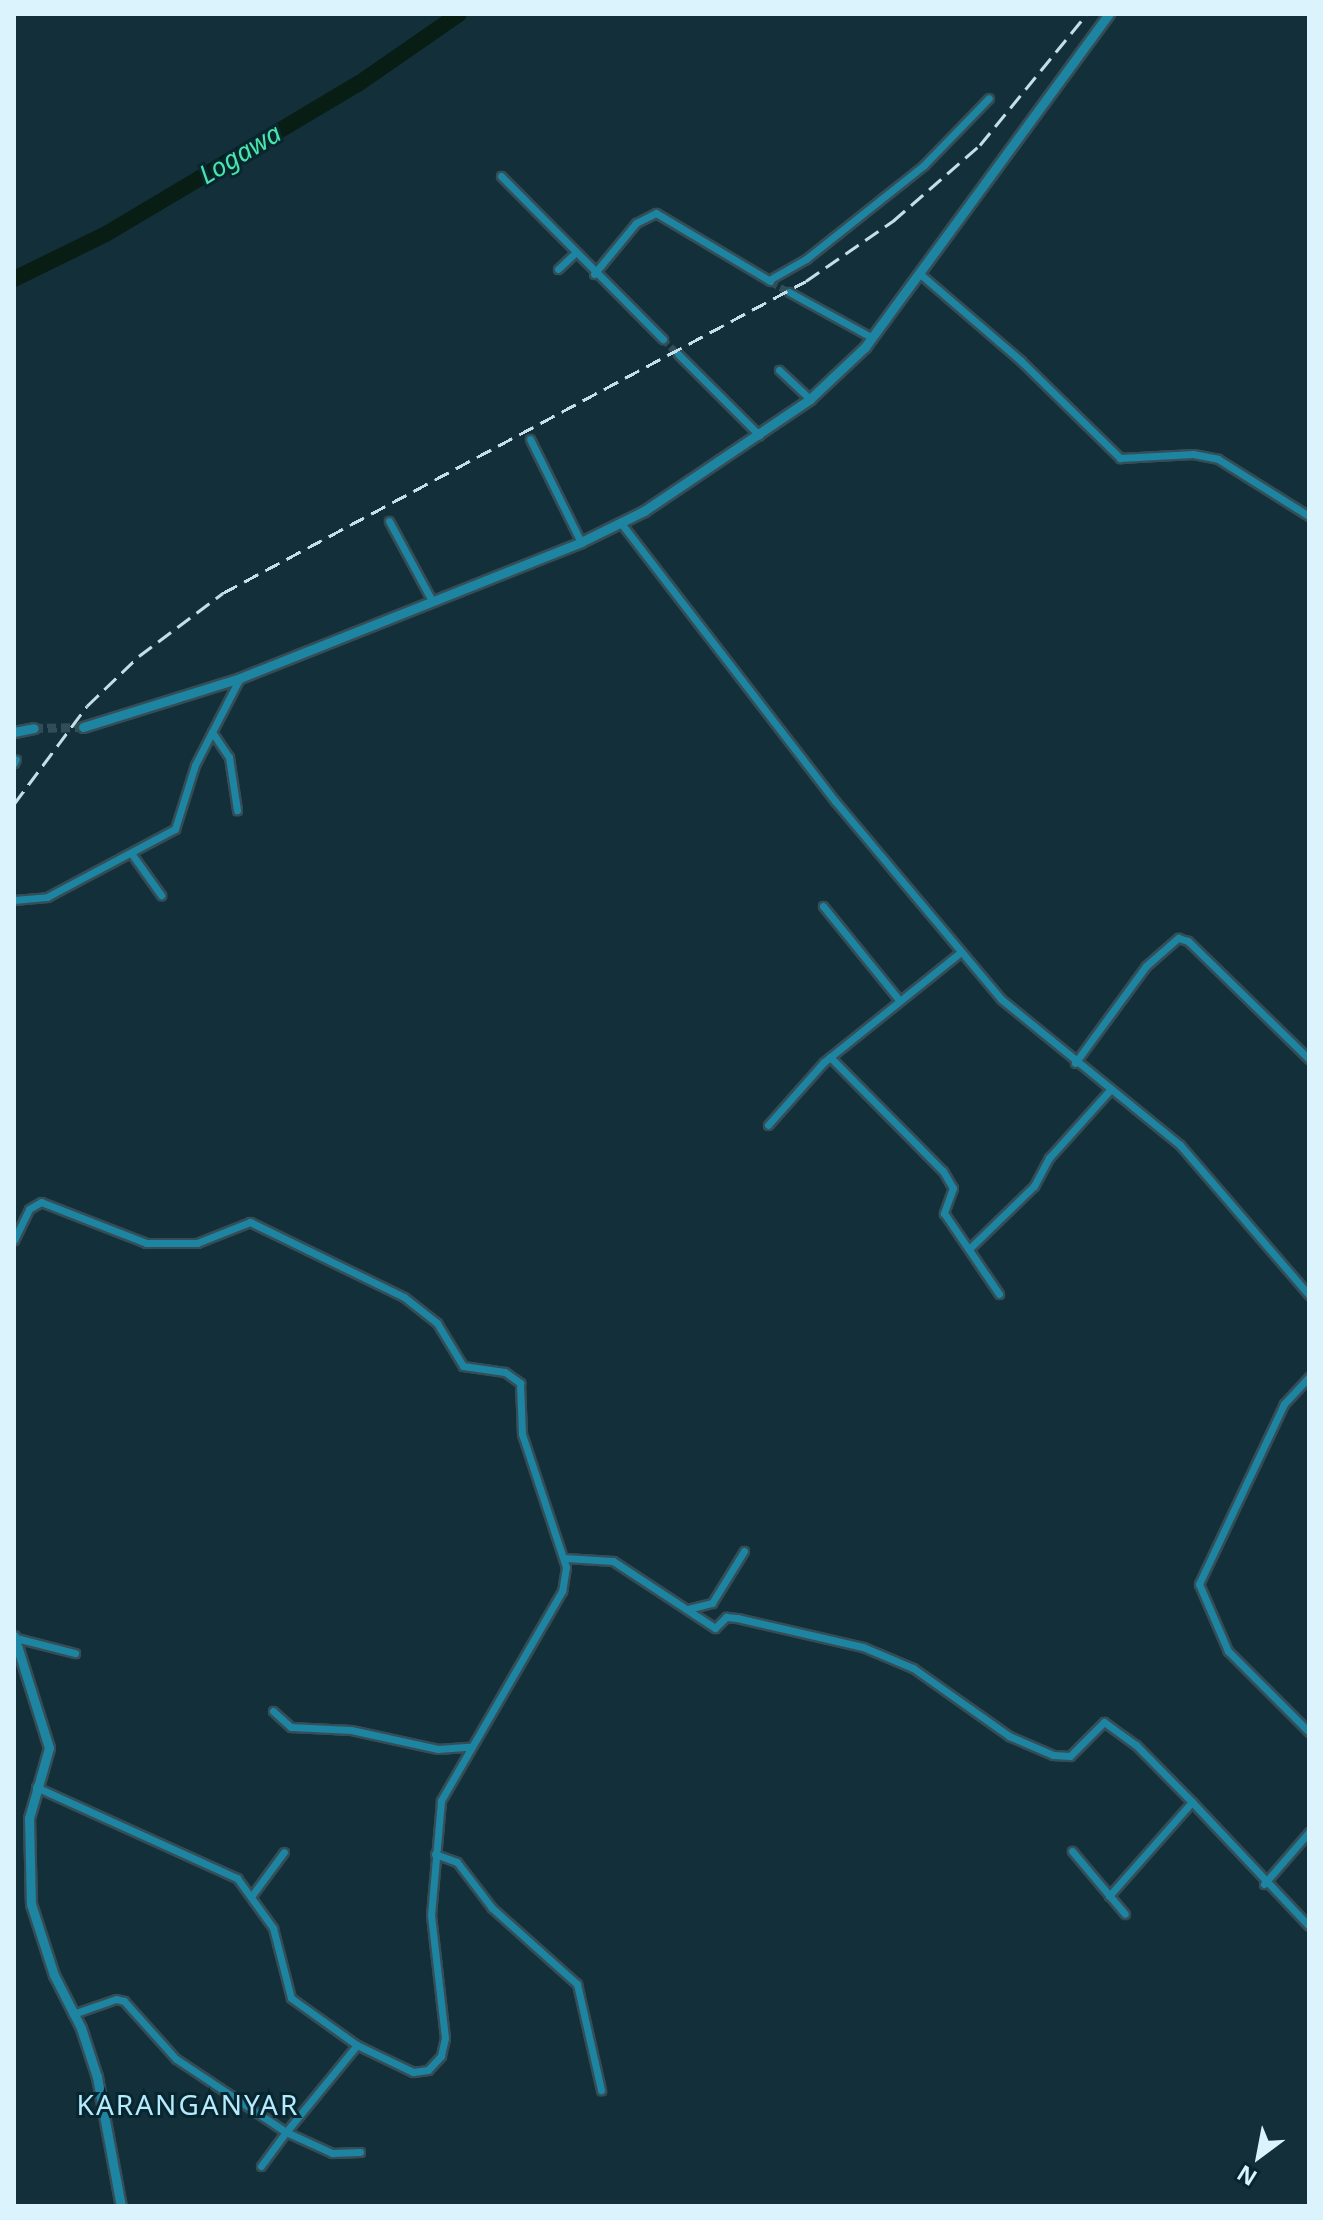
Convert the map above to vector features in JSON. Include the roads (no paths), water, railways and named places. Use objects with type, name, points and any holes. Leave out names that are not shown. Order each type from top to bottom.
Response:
[{"type":"street","points":[[83,727],[99,726],[240,678],[581,542],[620,522],[759,435],[833,382],[871,337],[1109,14]]},
{"type":"street","points":[[594,274],[636,223],[656,213],[770,281],[806,259],[924,165],[989,98]]},
{"type":"street","points":[[501,176],[594,274],[663,339]]},
{"type":"street","points":[[558,269],[575,253]]},
{"type":"street","points":[[920,274],[1021,361],[1120,458],[1193,454],[1218,459],[1309,516]]},
{"type":"street","points":[[789,292],[871,337]]},
{"type":"street","points":[[678,354],[759,435]]},
{"type":"street","points":[[779,370],[810,399]]},
{"type":"street","points":[[530,439],[581,542]]},
{"type":"street","points":[[389,521],[432,601]]},
{"type":"street","points":[[620,522],[835,801],[1009,1008],[1180,1145],[1309,1295]]},
{"type":"street","points":[[14,900],[47,897],[180,823],[195,765],[240,678]]},
{"type":"street","points":[[14,732],[34,728]]},
{"type":"street","points":[[212,732],[229,757],[237,810]]},
{"type":"street","points":[[131,853],[161,895]]},
{"type":"street","points":[[823,906],[900,1001]]},
{"type":"street","points":[[1075,1063],[1146,966],[1178,938],[1188,941],[1309,1059]]},
{"type":"street","points":[[768,1125],[830,1057],[961,952]]},
{"type":"street","points":[[830,1057],[943,1171],[953,1188],[944,1213],[971,1247],[999,1294]]},
{"type":"street","points":[[971,1247],[1034,1186],[1049,1158],[1110,1090]]},
{"type":"street","points":[[14,1240],[29,1209],[41,1202],[146,1243],[197,1243],[250,1222],[404,1297],[437,1323],[463,1366],[505,1372],[520,1383],[522,1434],[565,1558],[562,1591],[469,1747],[441,1801],[431,1915],[445,2028],[441,2056],[428,2070],[418,2073],[357,2045],[291,1998],[273,1928],[253,1894],[221,1868],[42,1789]]},
{"type":"street","points":[[1302,1286],[1309,1277]]},
{"type":"street","points":[[1309,1377],[1284,1404],[1199,1584],[1228,1651],[1309,1732]]},
{"type":"street","points":[[686,1609],[712,1603],[744,1551]]},
{"type":"street","points":[[565,1558],[613,1561],[715,1628],[726,1617],[744,1619],[863,1647],[919,1672],[1009,1736],[1060,1757],[1070,1756],[1104,1722],[1136,1745],[1192,1802],[1264,1884],[1309,1926]]},
{"type":"street","points":[[15,1637],[75,1653]]},
{"type":"street","points":[[15,1637],[48,1740],[49,1756],[42,1789],[28,1827],[31,1904],[77,2013],[97,2077],[121,2206]]},
{"type":"street","points":[[273,1711],[291,1727],[351,1730],[438,1749],[469,1747]]},
{"type":"street","points":[[1109,1896],[1192,1802]]},
{"type":"street","points":[[1264,1884],[1309,1832]]},
{"type":"street","points":[[1072,1851],[1125,1914]]},
{"type":"street","points":[[253,1894],[284,1852]]},
{"type":"street","points":[[435,1854],[463,1869],[501,1917],[577,1984],[601,2090]]},
{"type":"street","points":[[77,2013],[124,2001],[176,2059],[286,2132],[332,2153],[360,2152]]},
{"type":"street","points":[[261,2166],[357,2045]]},
{"type":"waterway","name":"Logawa","points":[[14,279],[106,234],[358,84],[459,14]]},
{"type":"tunnel","points":[[771,282],[789,292]]},
{"type":"tunnel","points":[[663,339],[678,354]]},
{"type":"tunnel","points":[[34,728],[83,727]]},
{"type":"railway","points":[[14,804],[87,706],[139,656],[223,593],[806,281],[893,221],[980,145],[1087,14]]},
{"type":"district","name":"KARANGANYAR","points":[[188,2104]]}]
